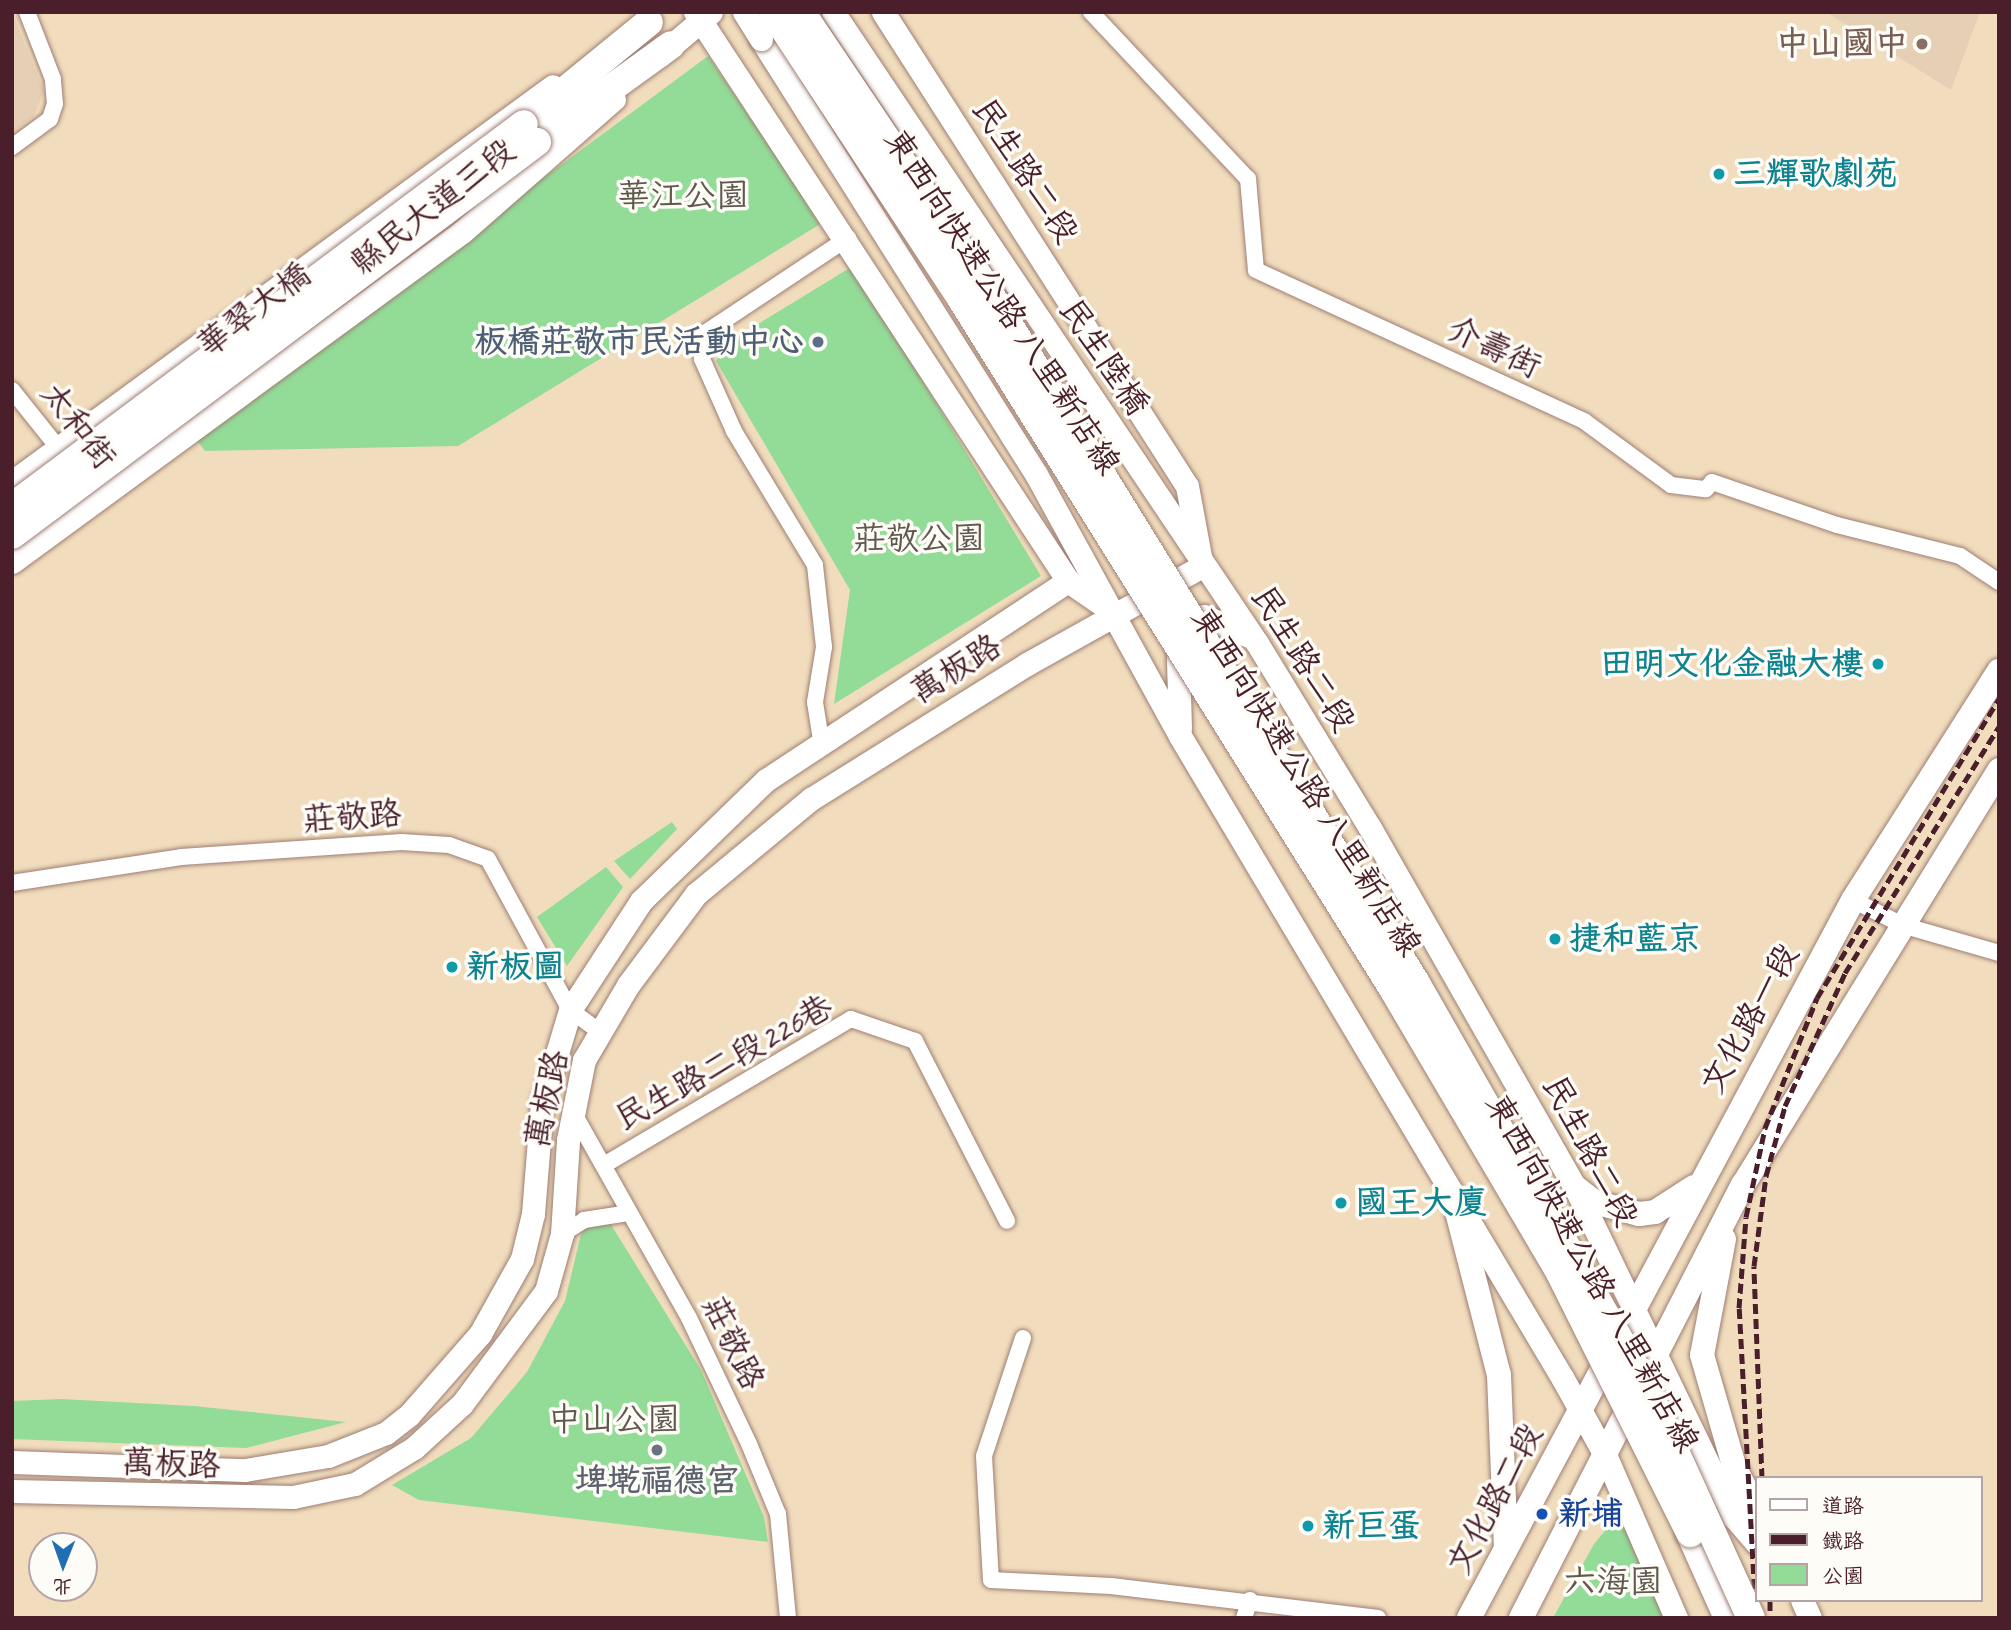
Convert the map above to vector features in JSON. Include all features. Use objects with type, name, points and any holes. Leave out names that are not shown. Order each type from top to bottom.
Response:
[{"type":"highway","points":[[746,12],[761,39]]},
{"type":"highway","name":"東西向快速公路 八里新店線","points":[[773,12],[970,312],[1393,989],[1625,1395],[1728,1618]]},
{"type":"highway","name":"東西向快速公路 八里新店線","points":[[801,12],[992,298],[1416,983],[1643,1381],[1751,1618]]},
{"type":"highway","points":[[531,133],[655,15]]},
{"type":"highway","points":[[531,133],[671,45]]},
{"type":"highway","name":"華翠大橋","points":[[12,507],[531,133]]},
{"type":"highway","name":"華翠大橋","points":[[12,535],[531,133]]},
{"type":"main road","name":"民生陸橋","points":[[834,12],[1202,566]]},
{"type":"main road","name":"民生路二段","points":[[883,12],[1187,486],[1202,566],[1257,643],[1576,1187],[1633,1311],[1657,1353],[1734,1517],[1756,1542]]},
{"type":"main road","name":"縣民大道三段","points":[[12,482],[404,189],[655,15]]},
{"type":"main road","points":[[702,15],[1068,581],[1116,614]]},
{"type":"main road","name":"縣民大道三段","points":[[12,562],[463,232],[702,15]]},
{"type":"main road","points":[[761,39],[923,291],[1091,567],[1180,736],[1606,1457],[1676,1618]]},
{"type":"main road","name":"萬板路","points":[[12,1491],[223,1500],[293,1497],[355,1484],[414,1448],[462,1404],[546,1291],[562,1234],[573,1112],[584,1060],[600,1031],[681,911],[743,850],[831,787],[1116,614],[1202,566]]},
{"type":"main road","name":"萬板路","points":[[12,1462],[245,1470],[328,1456],[386,1433],[409,1415],[480,1334],[522,1259],[533,1214],[542,1102],[570,1010],[641,901],[766,780],[821,740],[1068,581]]},
{"type":"main road","points":[[1180,736],[1178,659],[1186,623],[1204,616],[1220,620],[1257,643]]},
{"type":"main road","name":"文化路一段","points":[[1579,1411],[1699,1182],[1853,900],[1999,671]]},
{"type":"main road","points":[[1521,1618],[1727,1217],[1902,925],[1999,770]]},
{"type":"main road","points":[[1576,1187],[1594,1202],[1639,1214],[1683,1199],[1699,1182]]},
{"type":"main road","points":[[1454,1200],[1499,1375],[1506,1549]]},
{"type":"main road","points":[[1727,1217],[1702,1355],[1734,1466],[1756,1510]]},
{"type":"main road","name":"文化路二段","points":[[1469,1618],[1579,1411]]},
{"type":"main road","points":[[1803,1602],[1810,1618]]},
{"type":"street","points":[[12,147],[50,119],[55,104],[52,79],[27,12]]},
{"type":"street","name":"介壽街","points":[[1091,12],[1248,179],[1256,270],[1584,421],[1671,485],[1706,489],[1713,482],[1837,524],[1960,556],[1999,582]]},
{"type":"street","points":[[821,740],[815,702],[824,647],[816,565],[734,431],[702,359],[705,333],[848,238]]},
{"type":"street","name":"太和街","points":[[12,390],[96,499]]},
{"type":"street","name":"莊敬路","points":[[12,883],[181,857],[401,842],[449,845],[488,859],[570,1010],[600,1031]]},
{"type":"street","points":[[1853,900],[1902,925],[1999,953]]},
{"type":"street","name":"民生路二段226巷","points":[[604,1165],[851,1019],[915,1041],[1007,1221]]},
{"type":"street","name":"莊敬路","points":[[573,1112],[693,1327],[778,1514],[788,1618]]},
{"type":"street","points":[[562,1234],[584,1220],[629,1213]]},
{"type":"street","points":[[1023,1338],[984,1456],[991,1580],[1250,1600],[1378,1618]]},
{"type":"street","points":[[1244,1618],[1250,1600]]},
{"type":"shaded area","points":[[12,12],[44,91],[34,116],[12,132]]},
{"type":"shaded area","name":"中山國中","points":[[1826,12],[1980,12],[1951,90]]},
{"type":"green space","name":"華江公園","points":[[708,56],[822,223],[458,446],[205,451],[194,437]]},
{"type":"green space","name":"莊敬公園","points":[[853,266],[1041,576],[834,704],[850,590],[716,361],[727,343]]},
{"type":"green space","points":[[672,822],[677,829],[630,879],[614,861]]},
{"type":"green space","points":[[606,867],[623,887],[567,966],[537,917]]},
{"type":"green space","name":"中山公園","points":[[610,1223],[701,1370],[764,1517],[768,1542],[419,1500],[392,1485],[471,1438],[527,1372],[565,1301],[582,1230]]},
{"type":"green space","points":[[61,1399],[194,1406],[346,1422],[246,1448],[12,1439],[12,1401]]},
{"type":"green space","name":"六海園","points":[[1619,1514],[1670,1618],[1553,1618],[1594,1544]]},
{"type":"railway","points":[[1756,1618],[1739,1308],[1746,1217],[1765,1128],[1817,998],[1999,699]]},
{"type":"railway","points":[[1762,1476],[1754,1266],[1766,1176],[1785,1106],[1845,973],[1999,727]]},
{"type":"railway","points":[[1770,1602],[1770,1618]]},
{"type":"place","name":"中山國中","points":[[1922,44]]},
{"type":"place","name":"三輝歌劇苑","points":[[1719,174]]},
{"type":"place","name":"板橋莊敬市民活動中心","points":[[818,342]]},
{"type":"place","name":"田明文化金融大樓","points":[[1878,664]]},
{"type":"place","name":"捷和藍京","points":[[1555,939]]},
{"type":"place","name":"新板圖","points":[[452,967]]},
{"type":"place","name":"國王大廈","points":[[1341,1203]]},
{"type":"place","name":"埤墘福德宮","points":[[657,1450]]},
{"type":"place","name":"新埔","points":[[1542,1514]]},
{"type":"place","name":"新巨蛋","points":[[1308,1526]]}]
